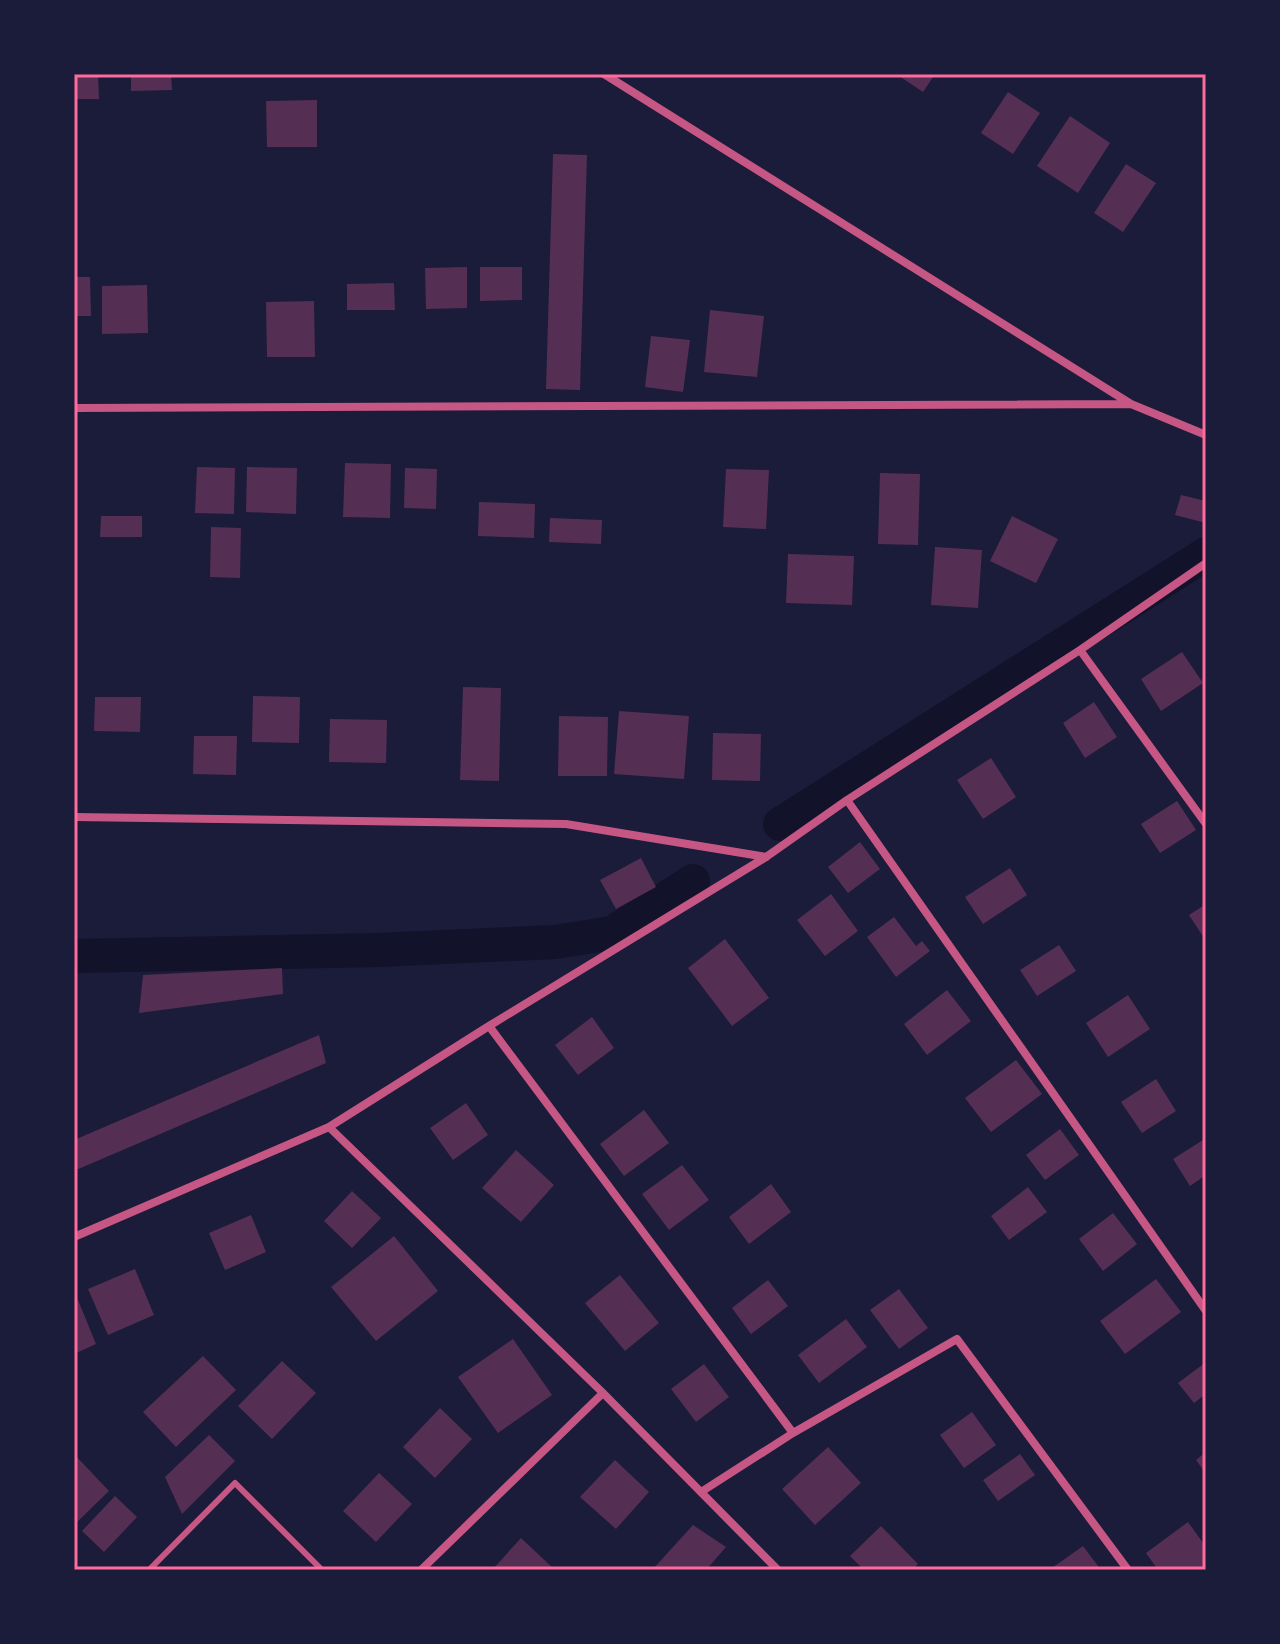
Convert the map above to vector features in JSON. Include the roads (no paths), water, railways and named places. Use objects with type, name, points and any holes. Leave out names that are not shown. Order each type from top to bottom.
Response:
[{"type":"street","points":[[604,74],[1131,404],[1206,435]]},
{"type":"street","points":[[74,408],[1131,404]]},
{"type":"street","points":[[74,1237],[329,1127],[766,857],[1206,563]]},
{"type":"street","points":[[1080,650],[1206,824]]},
{"type":"street","points":[[847,800],[1206,1311]]},
{"type":"street","points":[[74,817],[566,824],[766,857]]},
{"type":"street","points":[[489,1026],[793,1433]]},
{"type":"street","points":[[329,1127],[603,1393],[778,1570]]},
{"type":"street","points":[[701,1492],[793,1433],[957,1339],[1128,1570]]},
{"type":"street","points":[[421,1570],[603,1393]]},
{"type":"lane","points":[[149,1570],[235,1483],[322,1570]]},
{"type":"waterway","points":[[780,824],[1206,554]]},
{"type":"waterway","points":[[74,956],[378,950],[555,942],[612,933],[693,881]]}]
